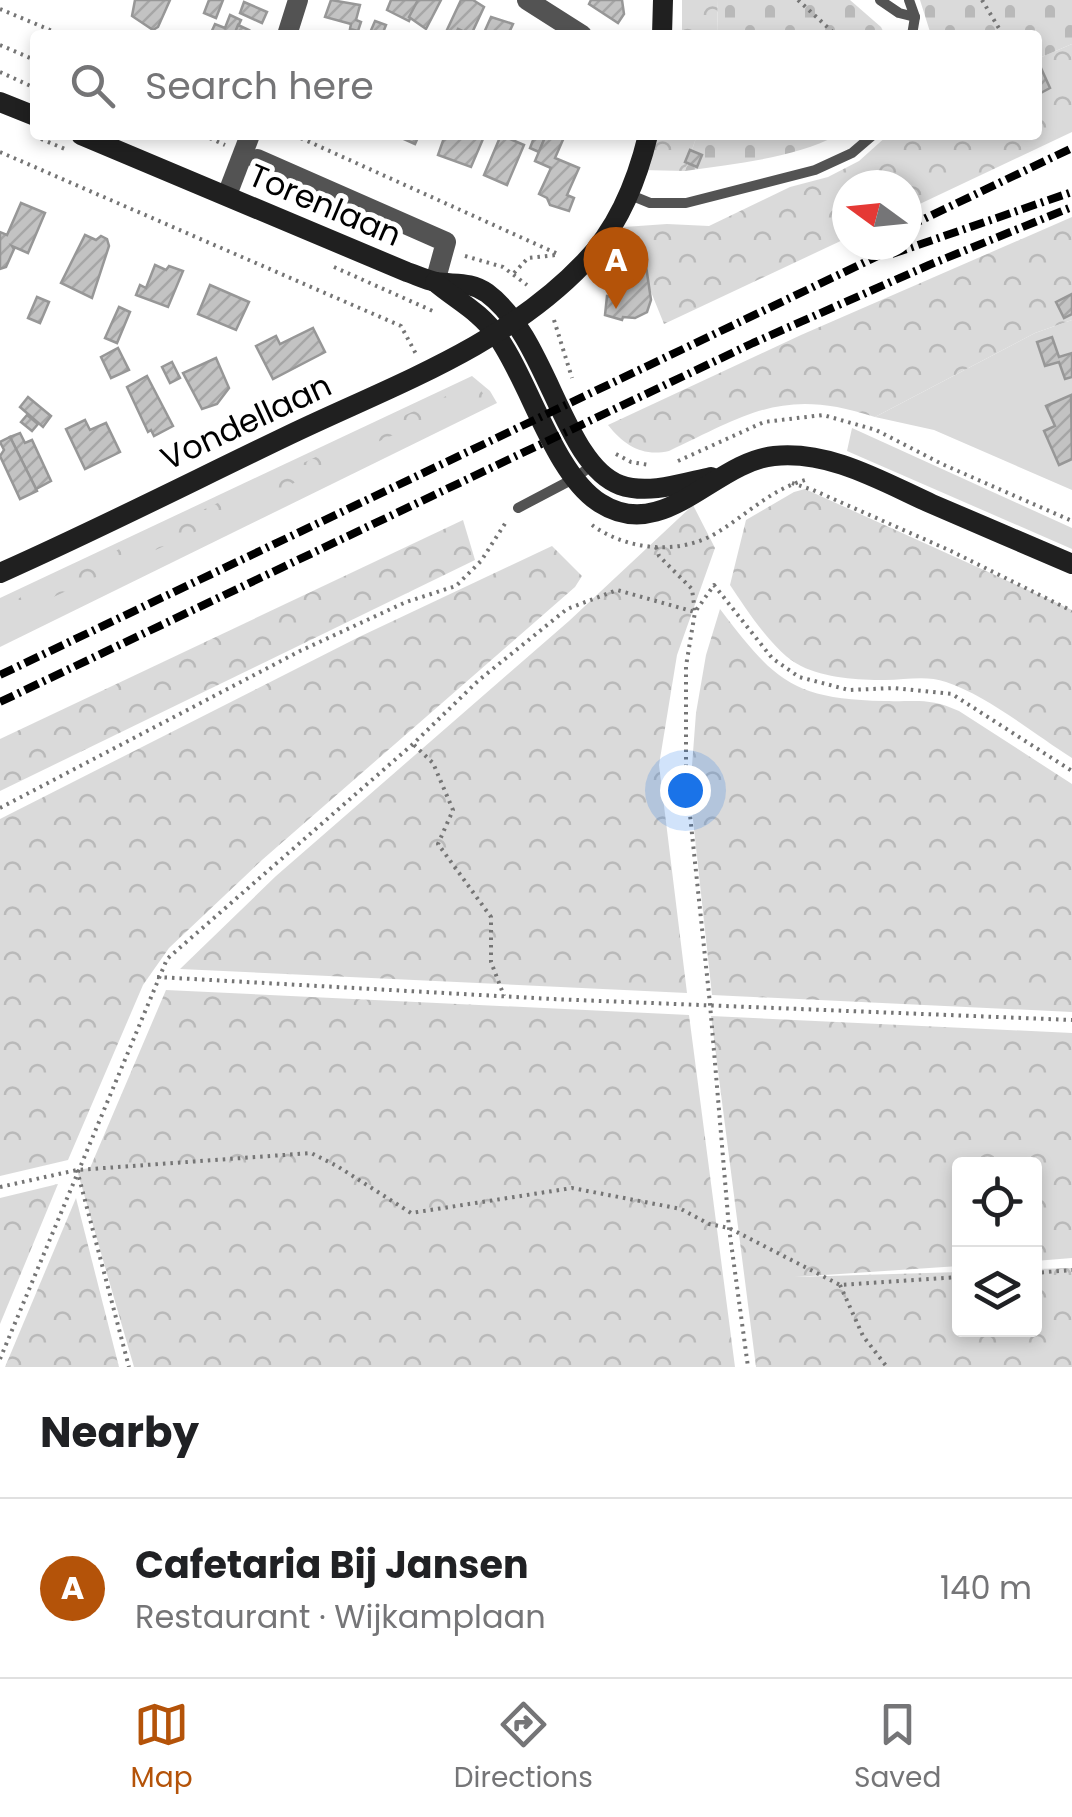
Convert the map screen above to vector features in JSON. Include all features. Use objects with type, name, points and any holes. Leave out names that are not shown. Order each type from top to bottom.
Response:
[{"type":"main road","points":[[662,30],[663,0]]},
{"type":"main road","points":[[0,102],[30,114]]},
{"type":"main road","name":"Torenlaan","points":[[93,140],[378,261],[435,282],[476,286],[490,295],[535,352],[583,472]]},
{"type":"main road","name":"Vondellaan","points":[[0,574],[423,373],[515,322],[591,255],[628,194],[646,140]]},
{"type":"main road","name":"Torenlaan","points":[[435,282],[481,316],[496,334],[517,367],[564,462],[583,472]]},
{"type":"main road","points":[[583,472],[636,488],[727,473],[773,456],[824,459],[1072,564]]},
{"type":"street","points":[[289,30],[298,0]]},
{"type":"street","points":[[527,0],[574,30]]},
{"type":"street","points":[[227,195],[248,140]]},
{"type":"street","name":"Torenlaan","points":[[257,159],[446,242],[435,282]]},
{"type":"lane","points":[[880,0],[915,17]]},
{"type":"lane","points":[[910,0],[915,17],[913,30]]},
{"type":"lane","points":[[628,194],[650,203],[686,203],[815,170],[852,153],[866,140]]},
{"type":"lane","points":[[518,508],[583,472]]},
{"type":"path","points":[[798,0],[831,30]]},
{"type":"path","points":[[982,0],[1000,30]]},
{"type":"path","points":[[0,8],[51,30]]},
{"type":"path","points":[[0,45],[30,58]]},
{"type":"path","points":[[0,72],[30,86]]},
{"type":"path","points":[[305,140],[558,254]]},
{"type":"path","points":[[0,152],[401,326],[423,373]]},
{"type":"path","points":[[514,273],[528,258],[544,258],[570,248]]},
{"type":"path","points":[[792,484],[814,490],[951,551],[1072,611]]},
{"type":"path","points":[[0,808],[300,651],[406,602],[456,586],[482,561],[518,508]]},
{"type":"path","points":[[656,547],[659,556],[692,589],[695,612],[686,666],[686,777],[729,1228],[748,1367]]},
{"type":"path","points":[[695,612],[714,585],[772,658],[799,677],[849,690],[894,688],[952,694],[1072,770]]},
{"type":"path","points":[[0,1359],[157,977],[168,959],[413,744],[479,680],[568,609],[617,590],[695,612]]},
{"type":"path","points":[[413,744],[433,763],[453,810],[438,844],[491,917],[491,962],[504,996]]},
{"type":"path","points":[[157,977],[1072,1020]]},
{"type":"path","points":[[0,1187],[77,1170],[311,1153],[411,1213],[572,1188],[681,1209],[709,1224],[729,1228],[840,1284],[952,1277]]},
{"type":"path","points":[[77,1170],[128,1367]]},
{"type":"path","points":[[1042,1272],[1072,1270]]},
{"type":"path","points":[[840,1284],[863,1336],[887,1367]]},
{"type":"green space","points":[[682,0],[718,0],[717,30],[682,30]]},
{"type":"green space","points":[[718,0],[850,0],[882,30],[717,30]]},
{"type":"green space","points":[[920,0],[1072,0],[1072,44],[1042,57],[1042,30],[929,30]]},
{"type":"green space","points":[[1072,44],[1072,132],[922,203],[922,170],[842,170],[859,161],[882,140],[1042,140],[1042,57]]},
{"type":"green space","points":[[657,140],[695,140],[685,171],[642,170]]},
{"type":"green space","points":[[695,140],[827,140],[783,155],[685,171]]},
{"type":"green space","points":[[832,175],[832,245],[664,324],[647,282],[645,259],[620,256],[614,248],[624,227],[709,226],[790,187]]},
{"type":"green space","points":[[1072,217],[1072,320],[1035,333],[875,417],[816,404],[768,408],[659,452],[634,448],[608,425],[801,335]]},
{"type":"green space","points":[[1072,320],[1072,490],[934,430],[875,417],[1035,333]]},
{"type":"green space","points":[[472,376],[490,391],[497,403],[0,647],[0,598]]},
{"type":"green space","points":[[474,383],[488,399],[386,438],[0,624],[0,608],[64,575]]},
{"type":"green space","points":[[852,428],[1072,528],[1072,549],[847,451]]},
{"type":"green space","points":[[805,489],[1072,610],[1072,758],[994,706],[946,682],[831,676],[801,666],[781,652],[730,585],[746,520]]},
{"type":"green space","points":[[693,505],[715,548],[677,655],[659,765],[687,993],[180,969],[276,876],[569,621]]},
{"type":"green space","points":[[463,520],[475,560],[0,791],[0,739]]},
{"type":"green space","points":[[552,546],[582,576],[575,587],[262,860],[169,948],[143,985],[68,1160],[0,1176],[0,819],[359,637]]},
{"type":"green space","points":[[720,609],[771,669],[806,690],[827,696],[922,701],[948,707],[1072,784],[1072,1012],[712,995],[690,792],[696,713],[706,655]]},
{"type":"green space","points":[[166,990],[689,1015],[735,1367],[134,1367],[77,1170],[90,1168]]},
{"type":"green space","points":[[711,1016],[1072,1033],[1072,1258],[1042,1260],[1042,1157],[952,1157],[952,1266],[795,1277],[952,1272],[952,1337],[1042,1337],[1042,1269],[1072,1268],[1072,1367],[756,1367]]},
{"type":"green space","points":[[58,1184],[0,1324],[0,1198]]},
{"type":"green space","points":[[76,1198],[119,1367],[5,1367]]},
{"type":"building","points":[[135,0],[170,0],[158,27],[153,30],[132,16]]},
{"type":"building","points":[[209,0],[223,0],[216,18],[204,13]]},
{"type":"building","points":[[331,0],[360,5],[358,30],[325,17]]},
{"type":"building","points":[[391,0],[418,0],[409,21],[387,10]]},
{"type":"building","points":[[418,0],[441,0],[426,29],[409,17]]},
{"type":"building","points":[[461,0],[473,0],[484,7],[473,30],[447,30]]},
{"type":"building","points":[[591,0],[622,0],[624,14],[618,23],[589,4]]},
{"type":"building","points":[[244,2],[267,12],[262,23],[240,13]]},
{"type":"building","points":[[230,15],[241,20],[236,30],[212,30],[215,24],[225,28]]},
{"type":"building","points":[[491,17],[513,24],[510,30],[485,30]]},
{"type":"building","points":[[375,21],[386,25],[384,30],[371,30]]},
{"type":"building","points":[[1042,70],[1050,88],[1042,92]]},
{"type":"building","points":[[443,140],[483,140],[471,167],[438,155]]},
{"type":"building","points":[[499,140],[524,145],[507,185],[484,175]]},
{"type":"building","points":[[533,140],[544,140],[539,152],[530,148]]},
{"type":"building","points":[[544,140],[563,140],[555,158],[579,168],[567,195],[574,198],[569,211],[550,205],[539,194],[551,168],[535,161]]},
{"type":"building","points":[[690,150],[702,155],[697,167],[685,162]]},
{"type":"building","points":[[21,203],[45,213],[28,253],[12,246],[6,267],[0,269],[0,232],[7,235]]},
{"type":"building","points":[[85,235],[96,240],[101,236],[109,246],[92,298],[61,283]]},
{"type":"building","points":[[620,256],[645,259],[651,300],[647,312],[622,320],[605,315],[607,296],[612,297],[614,277],[618,277]]},
{"type":"building","points":[[155,265],[183,271],[168,307],[136,295],[140,285],[146,288]]},
{"type":"building","points":[[210,285],[249,302],[236,330],[198,314]]},
{"type":"building","points":[[1072,294],[1072,314],[1064,318],[1056,302]]},
{"type":"building","points":[[37,297],[49,302],[40,323],[28,318]]},
{"type":"building","points":[[119,307],[130,312],[117,343],[105,338]]},
{"type":"building","points":[[313,328],[325,352],[273,379],[256,346],[276,336],[280,344]]},
{"type":"building","points":[[1052,337],[1059,357],[1072,353],[1072,377],[1065,379],[1059,362],[1045,366],[1037,342]]},
{"type":"building","points":[[118,348],[129,370],[111,378],[101,357]]},
{"type":"building","points":[[216,358],[229,388],[217,404],[202,409],[183,373]]},
{"type":"building","points":[[172,362],[180,378],[170,383],[162,367]]},
{"type":"building","points":[[147,376],[173,426],[154,436],[151,430],[148,432],[127,387]]},
{"type":"building","points":[[1071,395],[1072,459],[1059,465],[1044,431],[1055,426],[1046,406]]},
{"type":"building","points":[[28,397],[51,416],[43,427],[20,407]]},
{"type":"building","points":[[27,415],[38,424],[32,431],[21,422]]},
{"type":"building","points":[[85,420],[90,430],[106,423],[120,452],[85,469],[66,429]]},
{"type":"building","points":[[20,433],[25,443],[32,440],[51,481],[36,489],[10,437]]},
{"type":"building","points":[[10,437],[37,491],[20,499],[0,456],[4,450],[0,442]]},
{"type":"railway","points":[[922,220],[1072,148]]},
{"type":"railway","points":[[922,244],[1072,192]]},
{"type":"railway","points":[[0,702],[753,343],[1072,207]]},
{"type":"railway","points":[[0,675],[870,260]]},
{"type":"place","name":"Cafetaria Bij Jansen","points":[[616,309]]}]
